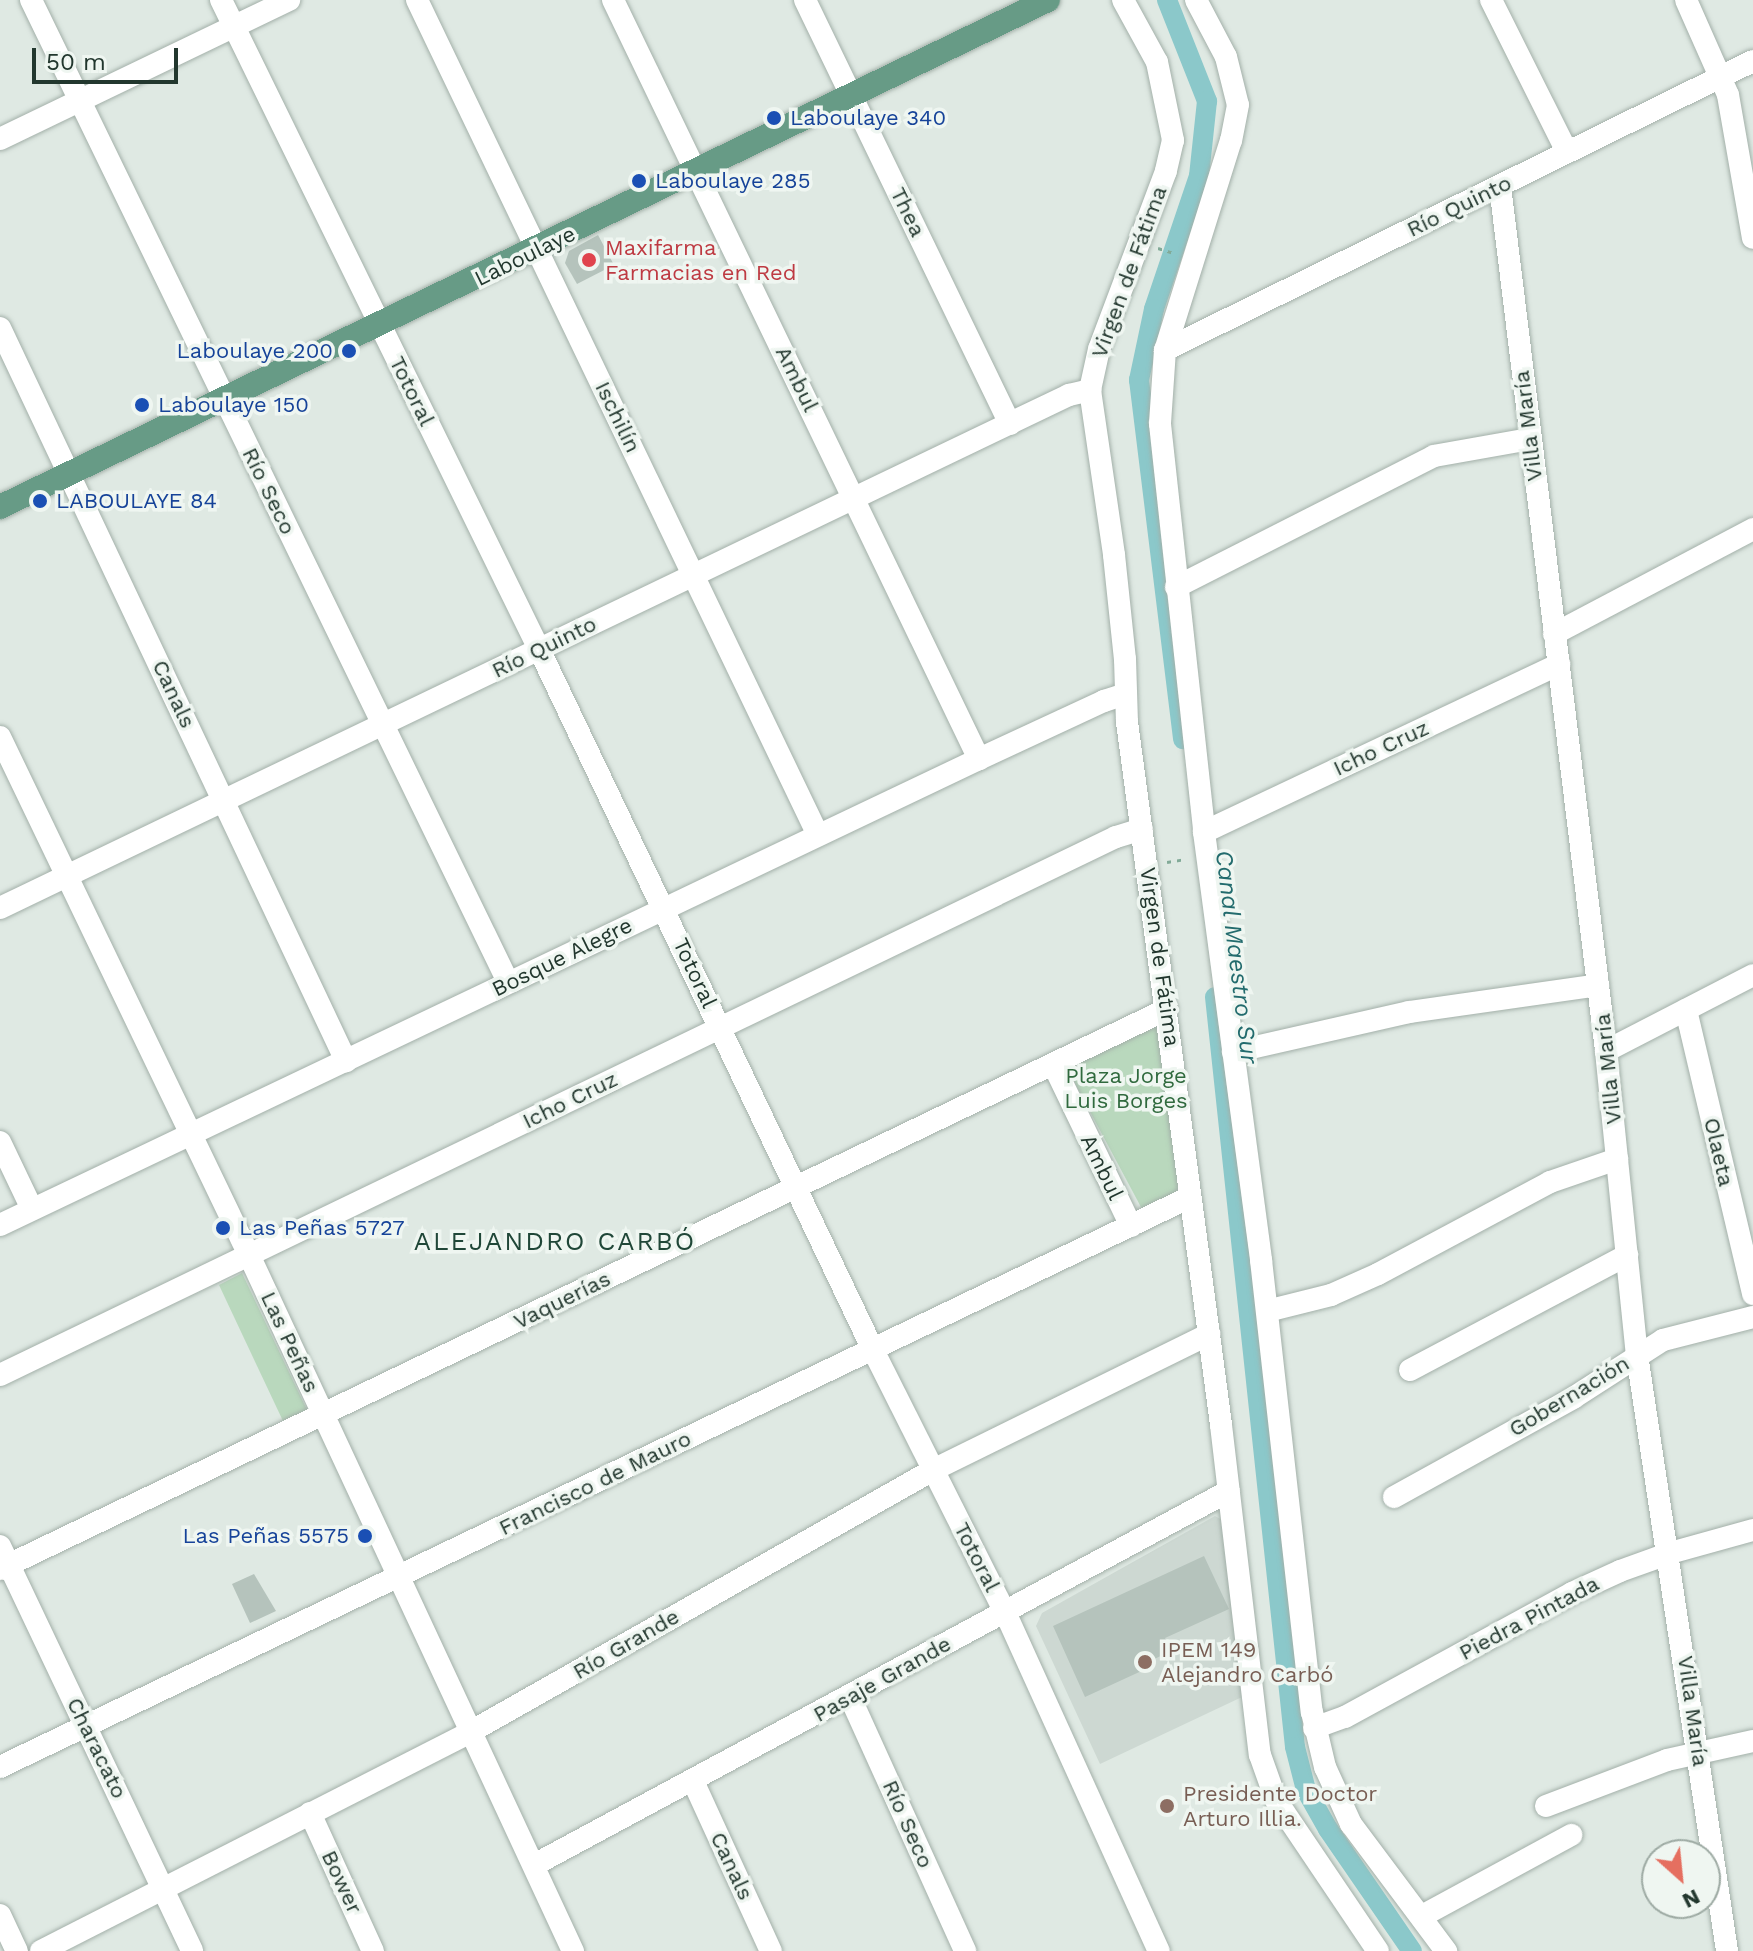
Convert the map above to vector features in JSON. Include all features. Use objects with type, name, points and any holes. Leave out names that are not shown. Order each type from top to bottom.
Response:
[{"type":"main road","name":"Laboulaye","points":[[0,507],[1048,0]]},
{"type":"street","name":"Río Seco","points":[[31,0],[508,982]]},
{"type":"street","name":"Totoral","points":[[221,0],[539,649],[873,1350],[1005,1612],[1159,1951]]},
{"type":"street","points":[[0,139],[289,0]]},
{"type":"street","name":"Ischilín","points":[[417,0],[818,835]]},
{"type":"street","name":"Ambul","points":[[613,0],[979,759]]},
{"type":"street","name":"Thea","points":[[805,0],[1010,424]]},
{"type":"street","name":"Virgen de Fátima","points":[[1123,0],[1157,62],[1172,127],[1171,155],[1099,349],[1090,390],[1114,555],[1142,829],[1209,1334],[1260,1755],[1266,1779],[1299,1835],[1378,1951]]},
{"type":"street","points":[[1196,0],[1221,45],[1238,105],[1231,140],[1165,350],[1160,424],[1204,832],[1267,1311],[1314,1728],[1325,1767],[1351,1824],[1446,1951]]},
{"type":"street","points":[[1491,0],[1567,152]]},
{"type":"street","points":[[1686,0],[1722,76],[1753,238]]},
{"type":"street","name":"Río Quinto","points":[[1165,350],[1753,61]]},
{"type":"street","name":"Villa María","points":[[1500,186],[1606,1051],[1637,1355],[1670,1553],[1727,1951]]},
{"type":"street","name":"Canals","points":[[0,328],[346,1061]]},
{"type":"street","name":"Río Quinto","points":[[0,908],[1069,395],[1090,390]]},
{"type":"street","points":[[1176,587],[1434,456],[1529,439]]},
{"type":"street","points":[[1554,634],[1753,529]]},
{"type":"street","name":"Icho Cruz","points":[[1204,832],[1559,664]]},
{"type":"street","name":"Bosque Alegre","points":[[0,1225],[979,759],[1104,701],[1126,694]]},
{"type":"street","name":"Las Peñas","points":[[0,737],[249,1255],[573,1951]]},
{"type":"street","name":"Icho Cruz","points":[[0,1375],[1116,837],[1142,829]]},
{"type":"street","points":[[1606,1051],[1753,975]]},
{"type":"street","points":[[1233,1052],[1409,1012],[1598,985]]},
{"type":"street","name":"Vaquerías","points":[[3,1560],[323,1414],[1167,1009]]},
{"type":"street","name":"Olaeta","points":[[1686,1010],[1753,1294]]},
{"type":"street","name":"Ambul","points":[[1053,1064],[1131,1226]]},
{"type":"street","points":[[0,1142],[32,1209]]},
{"type":"street","points":[[1267,1311],[1331,1295],[1378,1274],[1550,1182],[1617,1159]]},
{"type":"street","name":"Francisco de Mauro","points":[[0,1767],[1190,1197]]},
{"type":"street","points":[[1410,1370],[1627,1255]]},
{"type":"street","name":"Gobernación","points":[[1394,1497],[1573,1398],[1663,1340],[1753,1317]]},
{"type":"street","name":"Río Grande","points":[[41,1951],[472,1731],[933,1470],[1209,1334]]},
{"type":"street","name":"Pasaje Grande","points":[[534,1865],[1229,1491]]},
{"type":"street","name":"Piedra Pintada","points":[[1314,1728],[1345,1717],[1393,1692],[1572,1593],[1670,1553],[1753,1530]]},
{"type":"street","name":"Characato","points":[[3,1560],[192,1951]]},
{"type":"street","name":"Río Seco","points":[[850,1697],[965,1951]]},
{"type":"street","points":[[1546,1806],[1667,1760],[1753,1741]]},
{"type":"street","name":"Canals","points":[[693,1781],[771,1951]]},
{"type":"street","name":"Bower","points":[[310,1813],[373,1951]]},
{"type":"street","points":[[1422,1916],[1571,1835]]},
{"type":"street","points":[[0,1915],[17,1951]]},
{"type":"path","points":[[1140,241],[1192,261]]},
{"type":"path","points":[[1147,865],[1207,856]]},
{"type":"shaded area","name":"IPEM 149 Alejandro Carbó","points":[[1215,1516],[1224,1521],[1242,1697],[1100,1764],[1036,1626],[1042,1613]]},
{"type":"green space","name":"Plaza Jorge Luis Borges","points":[[1154,1025],[1161,1030],[1179,1192],[1142,1209],[1072,1078],[1078,1063]]},
{"type":"green space","points":[[242,1273],[307,1410],[283,1421],[219,1285]]},
{"type":"building","name":"Maxifarma Farmacias en Red","points":[[598,235],[614,265],[577,284],[565,263],[569,251]]},
{"type":"building","points":[[1204,1556],[1229,1609],[1165,1638],[1171,1651],[1146,1663],[1148,1668],[1085,1697],[1053,1626]]},
{"type":"building","points":[[254,1574],[276,1611],[250,1623],[232,1584]]},
{"type":"waterway","name":"Canal Maestro Sur","points":[[1167,0],[1207,101],[1199,176],[1154,309],[1139,380],[1183,739]]},
{"type":"waterway","name":"Canal Maestro Sur","points":[[1215,997],[1295,1747],[1306,1790],[1328,1829],[1412,1951]]},
{"type":"place","name":"Laboulaye 340","points":[[774,118]]},
{"type":"place","name":"Laboulaye 285","points":[[639,181]]},
{"type":"place","name":"Maxifarma Farmacias en Red","points":[[589,260]]},
{"type":"place","name":"Laboulaye 200","points":[[349,351]]},
{"type":"place","name":"Laboulaye 150","points":[[142,405]]},
{"type":"place","name":"LABOULAYE 84","points":[[40,501]]},
{"type":"place","name":"Las Peñas 5727","points":[[223,1228]]},
{"type":"place","name":"Las Peñas 5575","points":[[365,1536]]},
{"type":"place","name":"IPEM 149 Alejandro Carbó","points":[[1145,1662]]},
{"type":"place","name":"Presidente Doctor Arturo Illia.","points":[[1167,1806]]},
{"type":"district","name":"ALEJANDRO CARBÓ","points":[[555,1242]]}]
